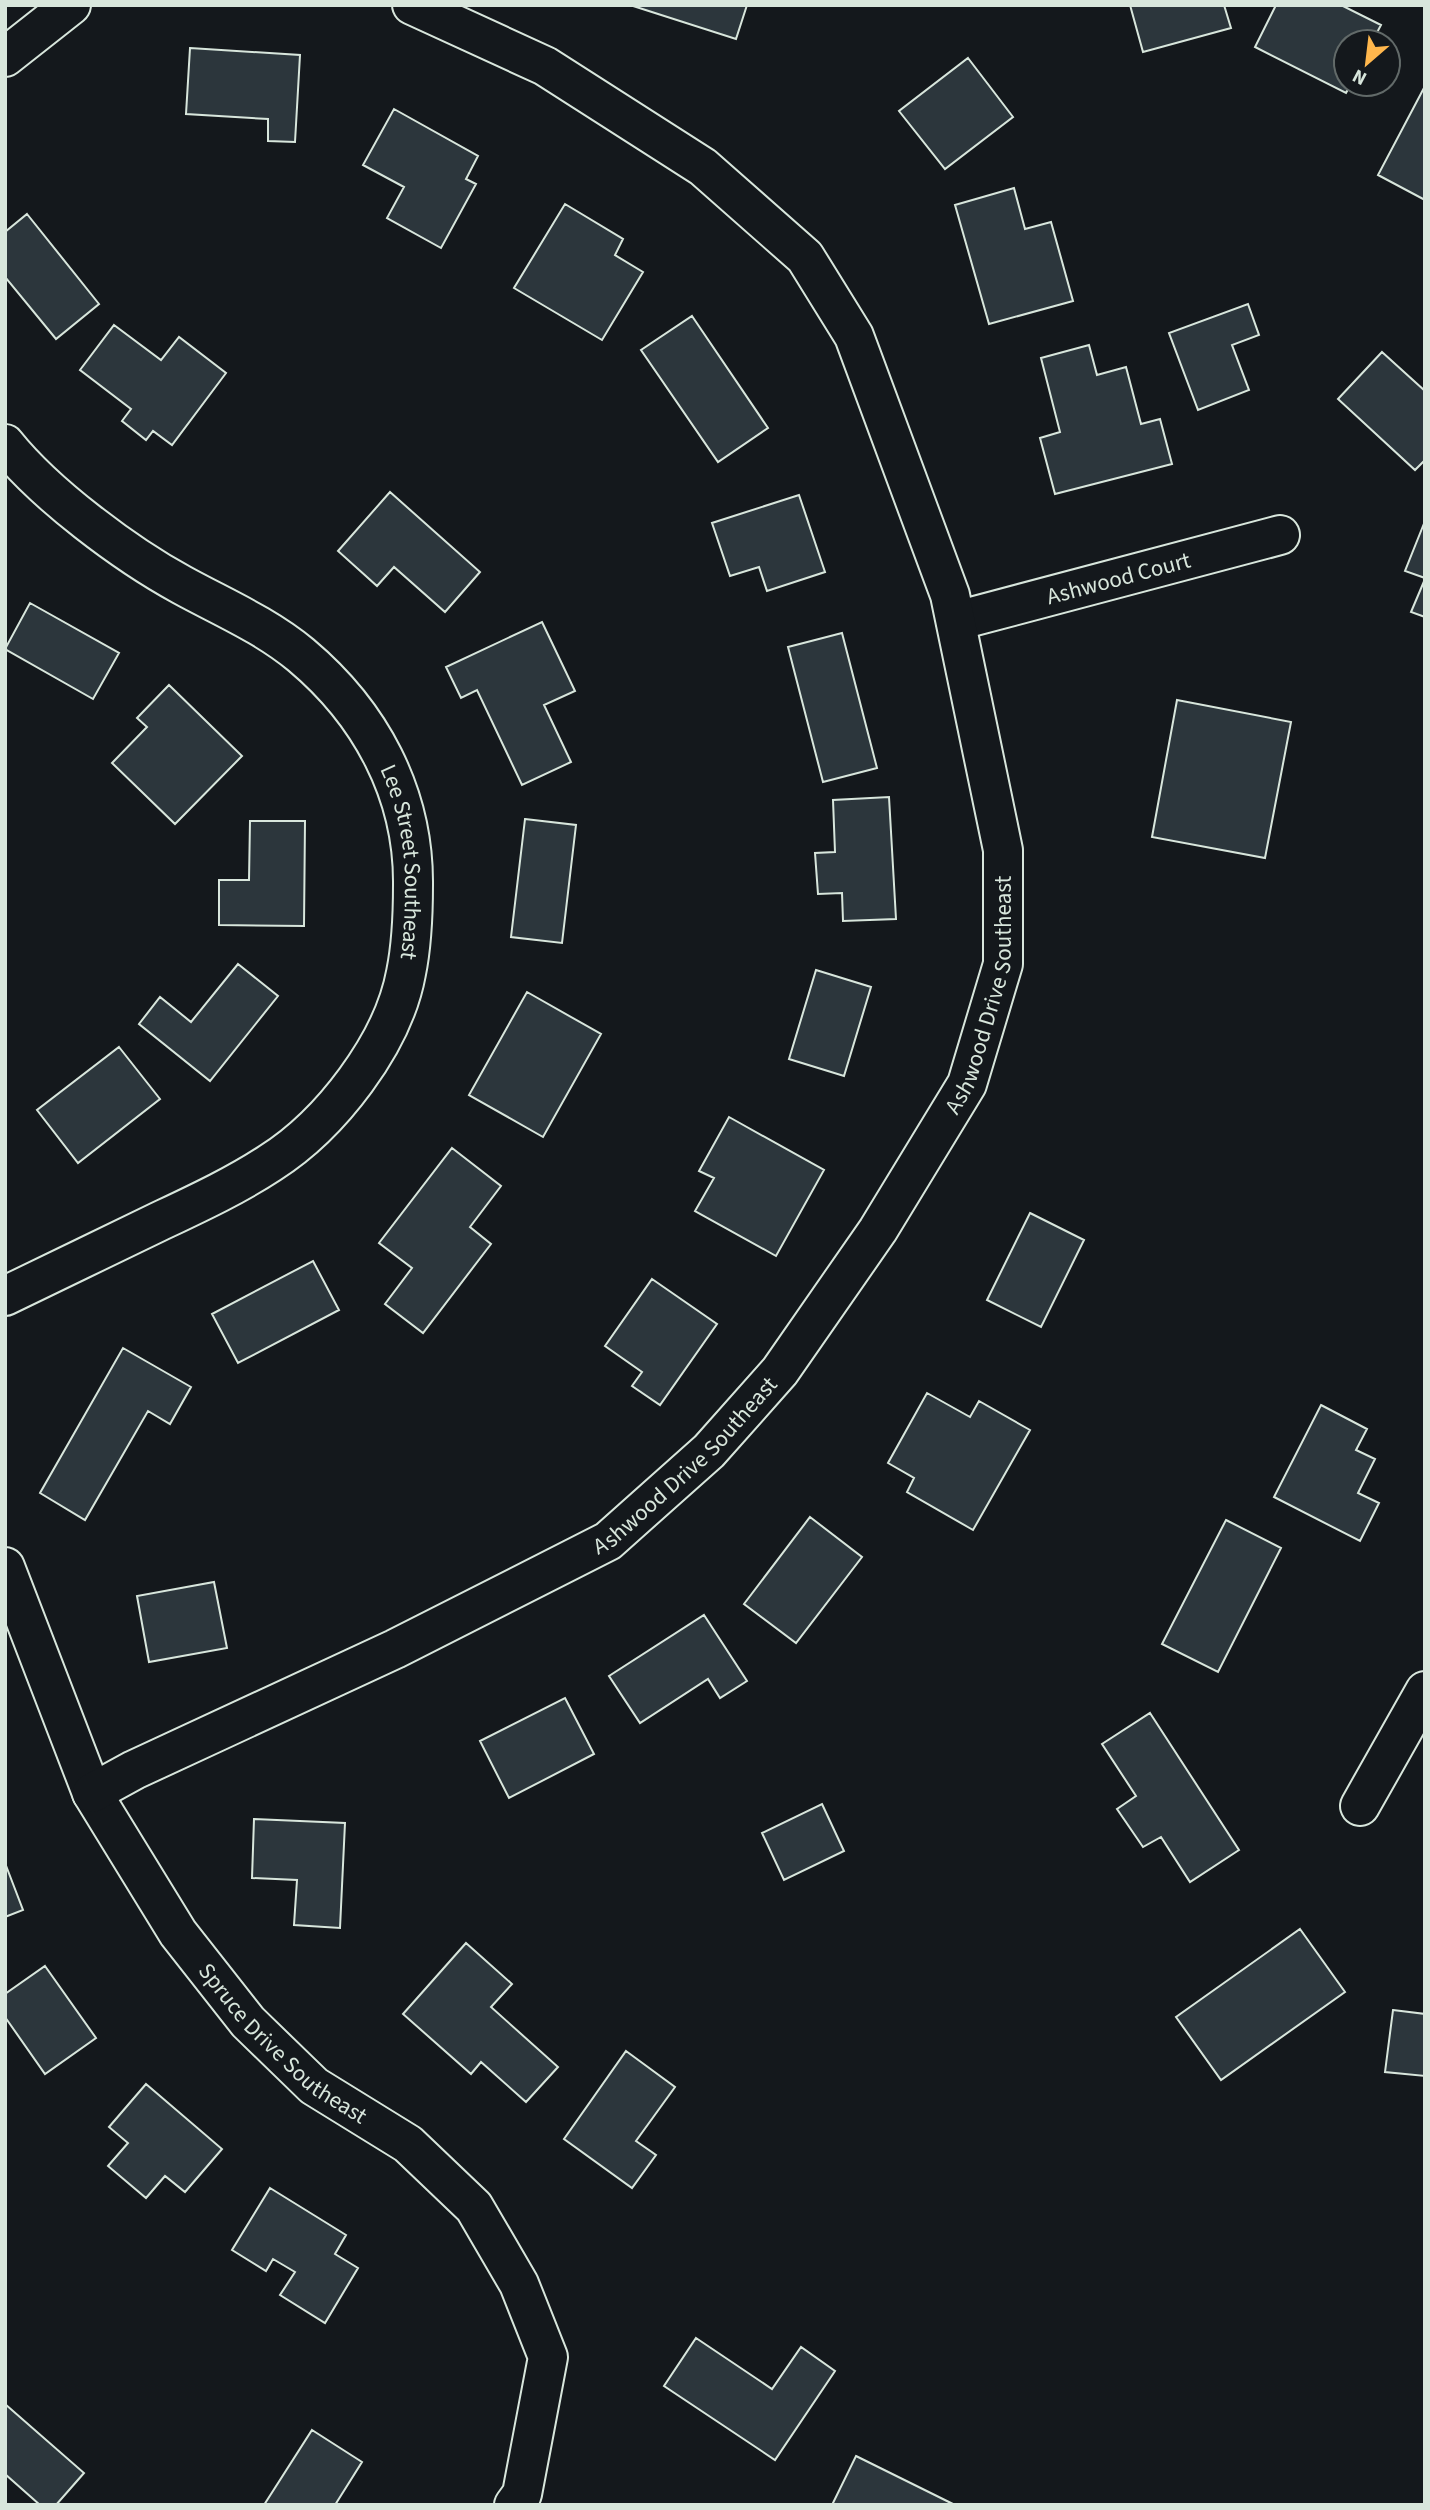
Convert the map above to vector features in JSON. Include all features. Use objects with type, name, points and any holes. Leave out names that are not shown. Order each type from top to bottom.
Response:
[{"type":"street","points":[[5,57],[71,5]]},
{"type":"street","name":"Ashwood Drive Southeast","points":[[92,1793],[134,1770],[395,1649],[608,1541],[709,1451],[780,1371],[878,1230],[967,1084],[1003,964],[1003,850],[950,595],[854,336],[805,257],[692,160],[545,66],[412,5]]},
{"type":"street","name":"Lee Street Southeast","points":[[5,444],[18,461],[99,529],[177,583],[276,635],[328,681],[358,713],[380,751],[401,800],[413,859],[412,916],[406,974],[387,1030],[356,1080],[317,1125],[272,1162],[222,1191],[5,1296]]},
{"type":"street","name":"Ashwood Court","points":[[956,621],[1280,535]]},
{"type":"street","name":"Spruce Drive Southeast","points":[[5,1567],[92,1793],[178,1933],[248,2022],[314,2086],[408,2144],[474,2207],[519,2284],[548,2357],[522,2501]]},
{"type":"street","points":[[1360,1807],[1425,1691]]},
{"type":"building","points":[[630,5],[747,5],[736,39]]},
{"type":"building","points":[[1130,5],[1224,5],[1231,28],[1143,52]]},
{"type":"building","points":[[1276,5],[1341,5],[1381,25],[1379,28],[1332,28],[1332,86],[1255,47]]},
{"type":"building","points":[[190,48],[300,55],[295,142],[268,141],[268,119],[186,114]]},
{"type":"building","points":[[968,58],[1013,117],[945,169],[899,111]]},
{"type":"building","points":[[1425,86],[1425,200],[1378,175]]},
{"type":"building","points":[[394,109],[478,156],[466,179],[476,184],[441,248],[387,218],[404,187],[363,165]]},
{"type":"building","points":[[1014,188],[1025,229],[1051,222],[1073,301],[989,324],[955,205]]},
{"type":"building","points":[[565,204],[623,239],[615,255],[643,272],[602,340],[514,288]]},
{"type":"building","points":[[27,214],[99,304],[56,339],[5,277],[5,232]]},
{"type":"building","points":[[1248,304],[1259,335],[1232,345],[1249,390],[1198,410],[1169,333]]},
{"type":"building","points":[[692,316],[768,428],[718,462],[641,350]]},
{"type":"building","points":[[114,325],[161,360],[179,337],[226,373],[172,445],[153,431],[146,440],[122,421],[131,409],[80,370]]},
{"type":"building","points":[[1089,345],[1097,375],[1126,367],[1141,424],[1160,419],[1172,464],[1055,494],[1040,438],[1060,432],[1041,358]]},
{"type":"building","points":[[1382,352],[1425,391],[1425,460],[1415,470],[1338,399]]},
{"type":"building","points":[[390,492],[480,572],[445,612],[394,567],[377,586],[338,551]]},
{"type":"building","points":[[799,495],[825,572],[767,591],[759,567],[730,576],[712,523]]},
{"type":"building","points":[[1425,521],[1425,578],[1405,571]]},
{"type":"building","points":[[1425,579],[1425,617],[1411,612]]},
{"type":"building","points":[[30,603],[119,653],[93,699],[5,649]]},
{"type":"building","points":[[542,622],[575,691],[544,705],[571,762],[522,785],[477,690],[461,698],[446,667]]},
{"type":"building","points":[[842,633],[877,768],[823,782],[788,647]]},
{"type":"building","points":[[169,685],[242,756],[175,824],[112,763],[147,727],[137,718]]},
{"type":"building","points":[[1177,700],[1291,722],[1265,858],[1152,837]]},
{"type":"building","points":[[889,797],[896,919],[843,921],[842,893],[818,894],[815,853],[835,852],[833,800]]},
{"type":"building","points":[[525,819],[576,825],[562,943],[511,937]]},
{"type":"building","points":[[250,821],[305,821],[304,926],[219,925],[219,880],[249,880]]},
{"type":"building","points":[[238,964],[278,996],[210,1081],[139,1024],[160,997],[191,1022]]},
{"type":"building","points":[[816,970],[871,987],[844,1076],[789,1059]]},
{"type":"building","points":[[527,992],[601,1034],[543,1137],[469,1095]]},
{"type":"building","points":[[119,1047],[160,1099],[78,1163],[37,1110]]},
{"type":"building","points":[[729,1117],[824,1170],[776,1256],[695,1211],[714,1178],[699,1171]]},
{"type":"building","points":[[452,1148],[501,1186],[470,1227],[491,1244],[423,1333],[385,1304],[412,1268],[379,1243]]},
{"type":"building","points":[[1030,1213],[1084,1240],[1041,1327],[987,1300]]},
{"type":"building","points":[[313,1261],[339,1310],[238,1363],[212,1314]]},
{"type":"building","points":[[652,1279],[717,1324],[660,1405],[632,1386],[642,1372],[605,1346]]},
{"type":"building","points":[[123,1348],[191,1387],[170,1424],[148,1411],[85,1520],[40,1493]]},
{"type":"building","points":[[927,1393],[970,1417],[979,1401],[1030,1430],[973,1530],[907,1492],[914,1478],[888,1463]]},
{"type":"building","points":[[1321,1405],[1367,1429],[1356,1450],[1375,1459],[1358,1493],[1379,1503],[1360,1541],[1274,1497]]},
{"type":"building","points":[[810,1517],[862,1557],[796,1643],[744,1604]]},
{"type":"building","points":[[1226,1520],[1281,1548],[1218,1672],[1162,1644]]},
{"type":"building","points":[[214,1582],[227,1648],[149,1662],[137,1596]]},
{"type":"building","points":[[704,1615],[747,1681],[720,1698],[708,1679],[640,1723],[609,1676]]},
{"type":"building","points":[[565,1698],[594,1754],[509,1798],[480,1741]]},
{"type":"building","points":[[1150,1713],[1239,1850],[1190,1882],[1161,1837],[1143,1847],[1117,1809],[1136,1796],[1102,1744]]},
{"type":"building","points":[[822,1804],[844,1851],[784,1880],[762,1833]]},
{"type":"building","points":[[254,1819],[345,1823],[340,1928],[294,1925],[297,1880],[252,1878]]},
{"type":"building","points":[[5,1863],[23,1910],[5,1917]]},
{"type":"building","points":[[1300,1929],[1345,1992],[1221,2080],[1176,2017]]},
{"type":"building","points":[[466,1943],[512,1984],[491,2007],[558,2067],[526,2102],[481,2062],[471,2074],[403,2014]]},
{"type":"building","points":[[45,1966],[96,2038],[45,2074],[5,2017],[5,1994]]},
{"type":"building","points":[[1393,2010],[1425,2014],[1425,2076],[1385,2072]]},
{"type":"building","points":[[626,2051],[675,2087],[636,2141],[656,2155],[632,2188],[564,2139]]},
{"type":"building","points":[[146,2084],[222,2149],[185,2192],[165,2176],[146,2198],[108,2166],[128,2143],[109,2127]]},
{"type":"building","points":[[270,2188],[346,2235],[335,2254],[358,2268],[325,2323],[280,2295],[295,2272],[273,2259],[266,2271],[232,2250]]},
{"type":"building","points":[[696,2338],[772,2389],[801,2347],[835,2371],[775,2460],[664,2386]]},
{"type":"building","points":[[5,2404],[84,2473],[56,2505],[40,2505],[5,2474]]},
{"type":"building","points":[[312,2430],[362,2462],[335,2505],[264,2505]]},
{"type":"building","points":[[856,2456],[955,2505],[832,2505]]}]
